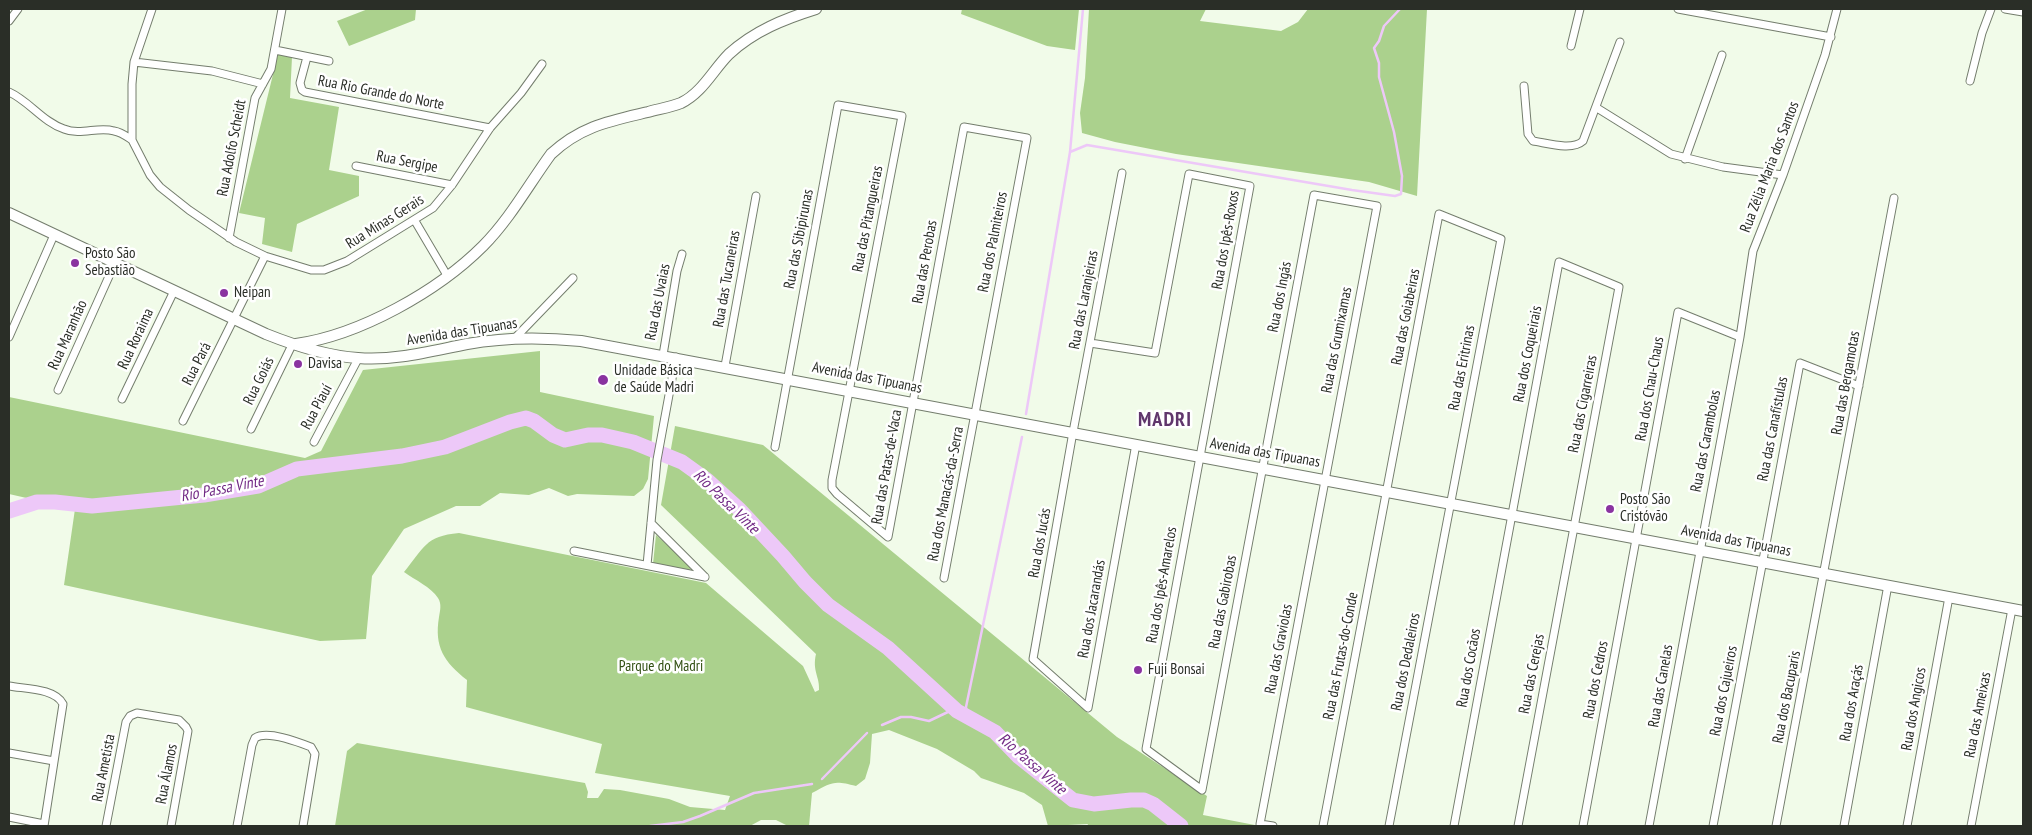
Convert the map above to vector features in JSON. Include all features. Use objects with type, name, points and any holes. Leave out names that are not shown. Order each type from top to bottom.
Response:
[{"type":"main road","points":[[292,344],[330,337],[359,326],[405,303],[448,277],[490,238],[551,154],[561,144],[595,125],[682,102],[702,86],[730,54],[752,36],[790,17],[816,9]]},
{"type":"main road","name":"Avenida das Tipuanas","points":[[9,213],[234,319],[292,344],[336,356],[392,358],[516,338],[581,341],[725,366],[849,391],[2023,611]]},
{"type":"street","points":[[9,21],[18,9]]},
{"type":"street","points":[[9,92],[22,99],[45,118],[64,130],[80,132],[113,130],[132,140],[134,62],[152,9]]},
{"type":"street","name":"Rua Adolfo Scheidt","points":[[230,238],[255,98],[271,69],[282,9]]},
{"type":"street","points":[[1571,46],[1580,9]]},
{"type":"street","points":[[1678,9],[1831,37]]},
{"type":"street","name":"Rua Zélia Maria dos Santos","points":[[1740,337],[1753,250],[1783,175],[1831,37],[1837,9]]},
{"type":"street","points":[[1970,81],[1982,33],[1992,9]]},
{"type":"street","points":[[2005,9],[2023,12]]},
{"type":"street","points":[[1524,86],[1528,134],[1533,141],[1572,146],[1579,145],[1583,142],[1597,108],[1620,42]]},
{"type":"street","points":[[275,50],[329,61]]},
{"type":"street","points":[[1685,159],[1722,55]]},
{"type":"street","name":"Rua Rio Grande do Norte","points":[[307,57],[300,83],[302,90],[305,92],[490,128]]},
{"type":"street","points":[[134,62],[212,71],[263,84]]},
{"type":"street","name":"Rua Minas Gerais","points":[[132,140],[154,181],[189,210],[230,238],[265,256],[303,269],[324,270],[347,261],[415,221],[439,203],[490,128],[521,93],[542,64]]},
{"type":"street","name":"Rua das Sibipirunas","points":[[775,447],[838,105]]},
{"type":"street","name":"Rua das Pitangueiras","points":[[838,105],[902,116],[849,391]]},
{"type":"street","points":[[1597,108],[1663,150],[1685,159],[1723,167],[1783,175]]},
{"type":"street","name":"Rua das Perobas","points":[[913,402],[964,127]]},
{"type":"street","name":"Rua dos Palmiteiros","points":[[964,127],[1027,138],[975,414]]},
{"type":"street","name":"Rua Sergipe","points":[[356,166],[452,185]]},
{"type":"street","name":"Rua das Laranjeiras","points":[[1073,432],[1122,173]]},
{"type":"street","name":"Rua dos Ipês-Roxos","points":[[1090,343],[1155,354],[1189,174],[1250,186],[1199,456]]},
{"type":"street","name":"Rua dos Ingás","points":[[1262,468],[1314,195],[1377,206]]},
{"type":"street","name":"Rua das Tucaneiras","points":[[725,366],[756,196]]},
{"type":"street","name":"Rua das Bergamotas","points":[[1825,573],[1894,198]]},
{"type":"street","name":"Rua das Grumixamas","points":[[1325,479],[1377,206]]},
{"type":"street","name":"Rua das Goiabeiras","points":[[1386,491],[1439,214],[1501,239]]},
{"type":"street","points":[[415,221],[448,277]]},
{"type":"street","points":[[9,337],[54,235]]},
{"type":"street","name":"Rua das Eritrinas","points":[[1450,503],[1501,239]]},
{"type":"street","name":"Rua das Uvaias","points":[[662,355],[677,271],[682,254]]},
{"type":"street","name":"Rua Pará","points":[[183,421],[265,256]]},
{"type":"street","name":"Rua dos Coqueirais","points":[[1511,514],[1559,262],[1619,287]]},
{"type":"street","name":"Rua Maranhão","points":[[58,390],[115,263]]},
{"type":"street","points":[[516,338],[573,278]]},
{"type":"street","name":"Rua das Cigarreiras","points":[[1574,526],[1619,287]]},
{"type":"street","name":"Rua Roraima","points":[[122,400],[174,291]]},
{"type":"street","name":"Rua dos Chau-Chaus","points":[[1637,538],[1678,312],[1740,337]]},
{"type":"street","name":"Rua das Carambolas","points":[[1700,550],[1740,337]]},
{"type":"street","name":"Rua Goiás","points":[[251,429],[292,344]]},
{"type":"street","points":[[647,565],[660,434],[676,357]]},
{"type":"street","name":"Rua Piauí","points":[[314,442],[358,358]]},
{"type":"street","name":"Rua das Canafístulas","points":[[1762,561],[1800,363],[1859,386]]},
{"type":"street","name":"Rua das Patas-de-Vaca","points":[[849,391],[832,488],[888,537],[913,402]]},
{"type":"street","name":"Rua dos Manacás-da-Serra","points":[[944,578],[975,414]]},
{"type":"street","name":"Rua dos Jucás","points":[[1034,659],[1073,432]]},
{"type":"street","name":"Rua dos Jacarandás","points":[[1034,659],[1088,708],[1136,444]]},
{"type":"street","name":"Rua dos Ipês-Amarelos","points":[[1146,749],[1199,456]]},
{"type":"street","name":"Rua das Gabirobas","points":[[1146,749],[1202,790],[1262,468]]},
{"type":"street","name":"Rua das Graviolas","points":[[1273,826],[1260,824],[1325,479]]},
{"type":"street","name":"Rua das Frutas-do-Conde","points":[[1324,826],[1386,491]]},
{"type":"street","name":"Rua dos Dedaleiros","points":[[1389,826],[1450,503]]},
{"type":"street","name":"Rua dos Cocãos","points":[[1454,826],[1511,514]]},
{"type":"street","points":[[574,550],[705,577],[651,523]]},
{"type":"street","name":"Rua das Cerejas","points":[[1518,826],[1574,526]]},
{"type":"street","name":"Rua dos Cedros","points":[[1582,826],[1637,538]]},
{"type":"street","name":"Rua das Canelas","points":[[1649,826],[1700,550]]},
{"type":"street","name":"Rua dos Cajueiros","points":[[1712,826],[1762,561]]},
{"type":"street","name":"Rua dos Bacuparis","points":[[1776,826],[1825,573]]},
{"type":"street","name":"Rua dos Araçás","points":[[1844,826],[1888,585]]},
{"type":"street","name":"Rua dos Angicos","points":[[1907,826],[1949,597]]},
{"type":"street","name":"Rua das Ameixas","points":[[1971,826],[2012,609]]},
{"type":"street","points":[[9,686],[52,694],[61,700],[63,709],[44,825],[9,817]]},
{"type":"street","name":"Rua Álamos","points":[[130,716],[137,713],[179,720],[186,726],[188,731],[171,826]]},
{"type":"street","name":"Rua Ametista","points":[[106,826],[126,722],[130,716]]},
{"type":"street","points":[[237,826],[252,745],[255,738],[265,735],[295,741],[311,747],[315,754],[302,826]]},
{"type":"street","points":[[9,753],[54,761]]},
{"type":"green space","points":[[368,9],[416,9],[415,20],[349,46],[337,21]]},
{"type":"green space","points":[[962,9],[1079,9],[1075,50],[1047,46],[961,14]]},
{"type":"green space","points":[[1089,9],[1206,9],[1200,21],[1281,31],[1298,22],[1308,9],[1427,9],[1417,196],[1369,182],[1176,154],[1115,142],[1082,133],[1080,113],[1085,78]]},
{"type":"green space","points":[[278,54],[292,57],[290,98],[339,107],[329,170],[359,176],[359,196],[297,224],[292,252],[262,244],[265,218],[239,213]]},
{"type":"green space","points":[[540,351],[540,392],[654,416],[648,479],[643,489],[634,496],[577,494],[568,496],[549,488],[529,495],[500,493],[480,506],[456,506],[404,529],[372,576],[366,639],[320,641],[64,585],[75,509],[9,494],[9,397],[305,458],[321,451],[363,370]]},
{"type":"green space","name":"Parque do Madri","points":[[675,426],[763,445],[1117,737],[1207,796],[1203,815],[1260,826],[1087,826],[1088,824],[1048,826],[1042,805],[1024,793],[981,778],[974,771],[937,749],[889,730],[872,734],[870,763],[865,779],[856,786],[833,783],[812,793],[809,826],[788,826],[776,820],[761,820],[750,826],[335,826],[347,751],[357,743],[585,783],[588,792],[587,798],[598,798],[604,789],[620,790],[669,799],[690,807],[725,810],[730,796],[595,773],[602,744],[466,707],[467,680],[452,667],[442,653],[438,637],[439,600],[431,590],[404,572],[421,550],[432,540],[459,533],[706,583],[803,666],[815,692],[819,690],[815,669],[816,654],[661,505]]},
{"type":"green space","points":[[656,535],[689,564],[691,571],[653,564]]},
{"type":"waterway","points":[[1026,414],[1070,152],[1083,9]]},
{"type":"waterway","points":[[1070,152],[1087,145],[1352,190],[1395,196],[1401,194],[1402,176],[1394,132],[1379,77],[1379,63],[1374,48],[1379,41],[1384,26],[1400,9]]},
{"type":"waterway","name":"Rio Passa Vinte","points":[[9,511],[37,502],[92,506],[204,495],[258,486],[297,469],[402,456],[445,447],[510,422],[526,418],[534,421],[553,435],[565,440],[588,435],[602,435],[633,442],[682,462],[707,480],[740,510],[828,605],[888,648],[957,711],[995,732],[1019,757],[1073,800],[1094,804],[1144,800],[1153,804],[1181,826]]},
{"type":"waterway","points":[[967,717],[966,707],[1022,437]]},
{"type":"waterway","points":[[882,725],[901,717],[929,721],[950,711],[957,711]]},
{"type":"waterway","points":[[822,779],[867,733]]},
{"type":"waterway","points":[[650,826],[683,822],[754,793],[812,784]]},
{"type":"place","name":"Posto São Sebastião","points":[[75,263]]},
{"type":"place","name":"Neipan","points":[[224,293]]},
{"type":"place","name":"Davisa","points":[[298,364]]},
{"type":"place","name":"Unidade Básica de Saúde Madri","points":[[603,380]]},
{"type":"place","name":"Posto São Cristóvão","points":[[1610,509]]},
{"type":"place","name":"Fuji Bonsai","points":[[1138,670]]},
{"type":"district","name":"MADRI","points":[[1165,420]]}]
